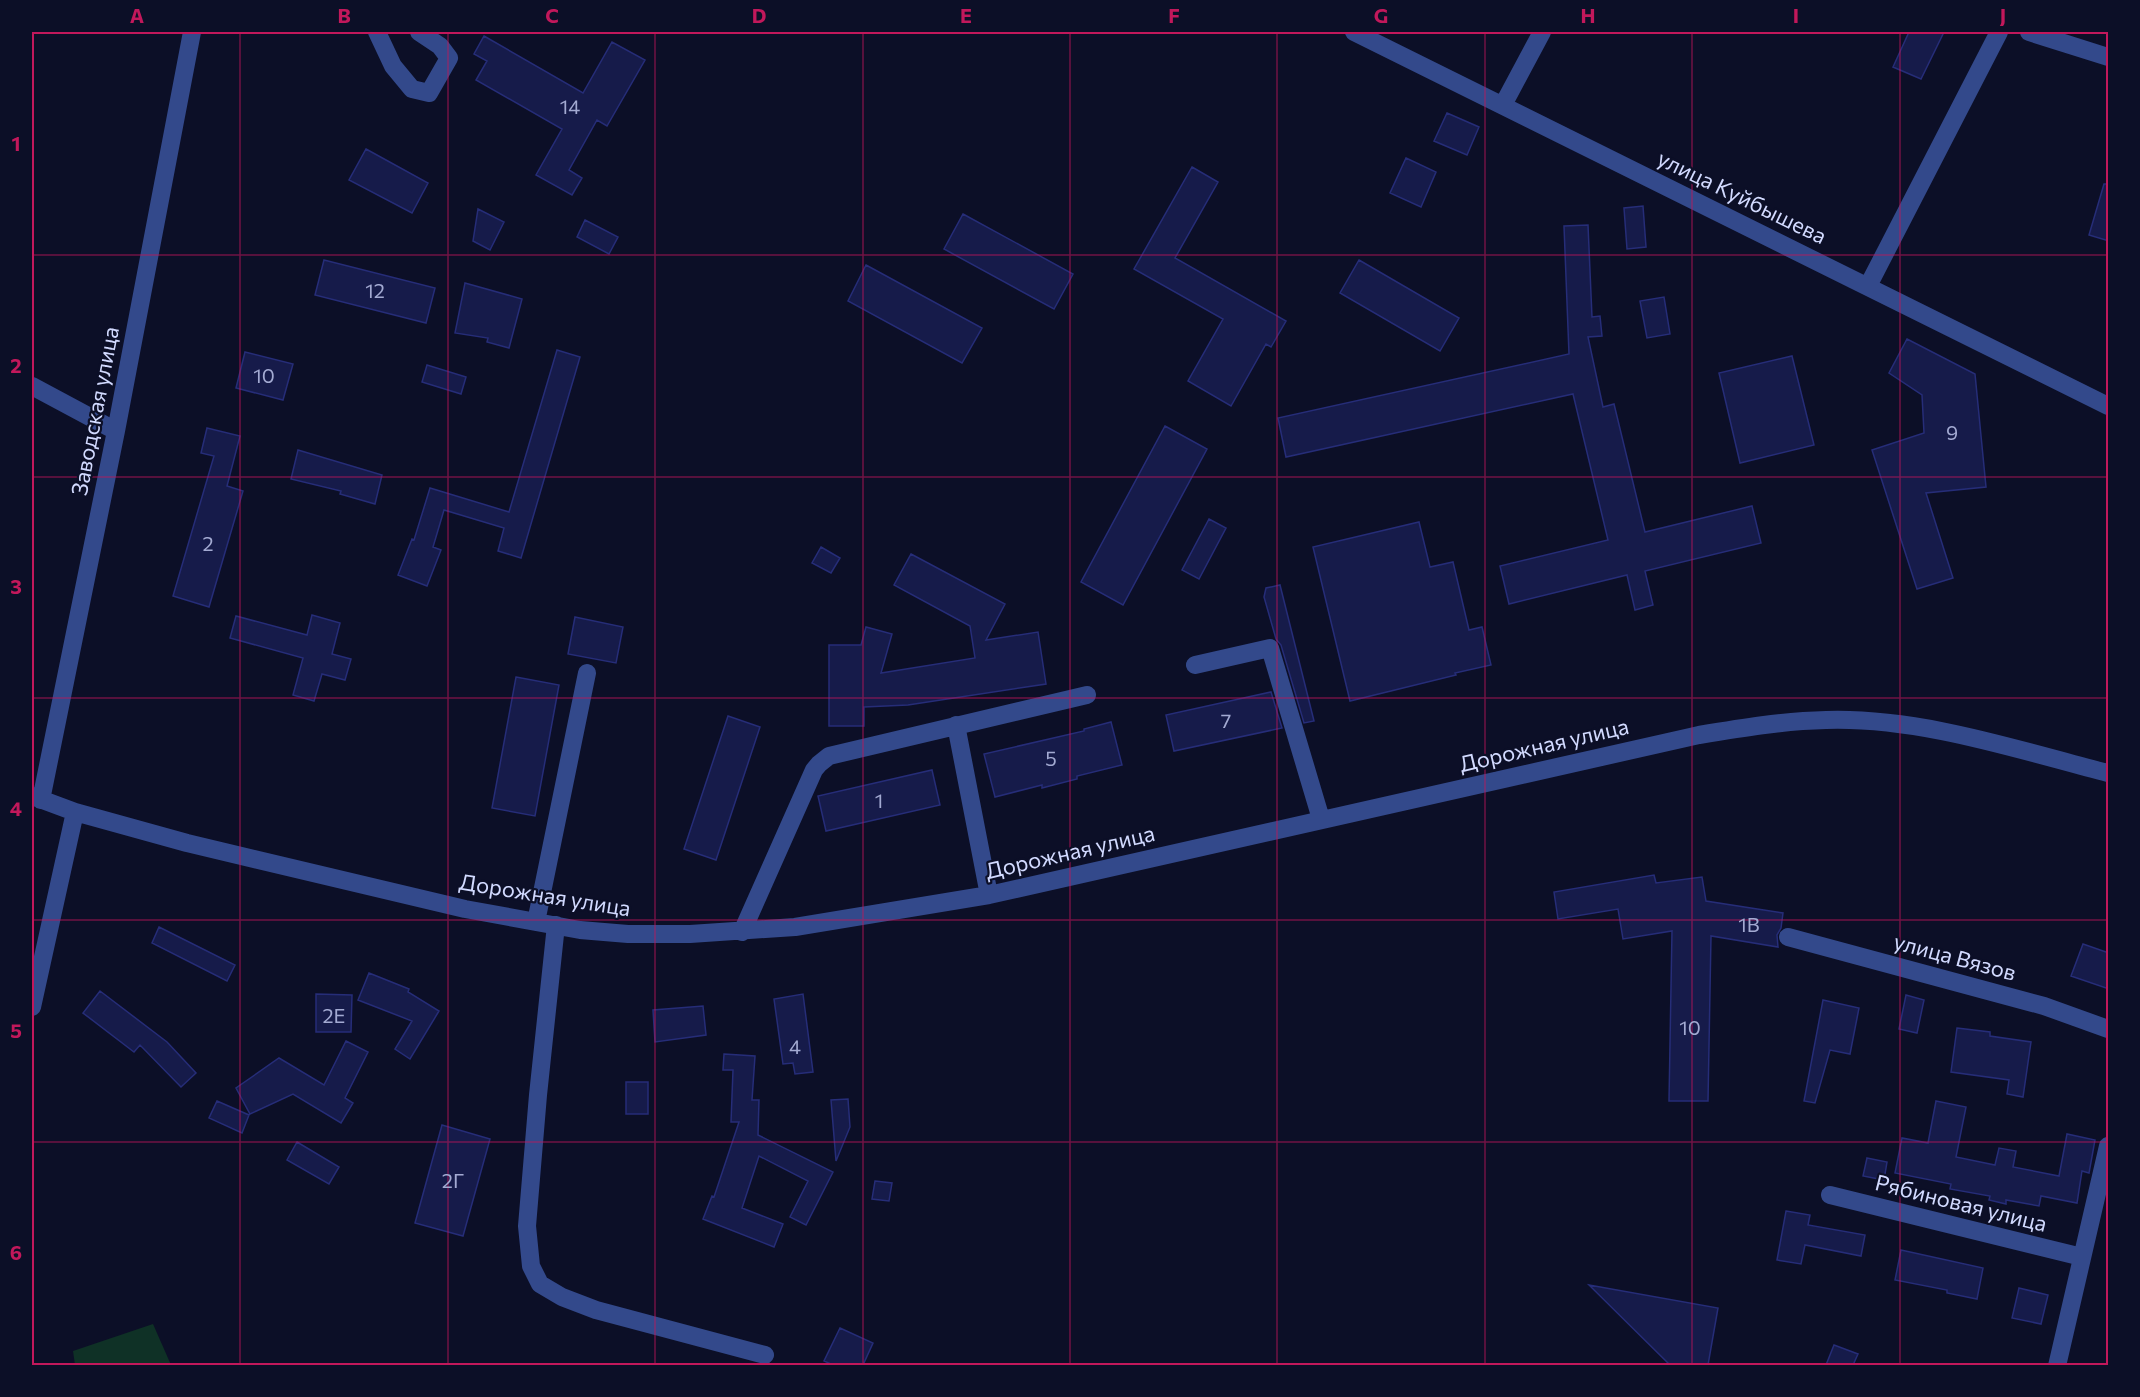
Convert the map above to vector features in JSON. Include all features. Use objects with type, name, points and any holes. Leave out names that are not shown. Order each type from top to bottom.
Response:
[{"type":"street","name":"Заводская улица","points":[[36,798],[116,431],[192,32]]},
{"type":"street","points":[[377,32],[393,66],[412,89],[429,93],[448,58],[440,46],[419,32]]},
{"type":"street","name":"улица Куйбышева","points":[[1354,32],[2109,406]]},
{"type":"street","points":[[1503,105],[1542,32]]},
{"type":"street","points":[[1868,286],[2000,32]]},
{"type":"street","points":[[2029,32],[2109,57]]},
{"type":"street","points":[[32,386],[116,431]]},
{"type":"street","points":[[1195,665],[1270,648],[1322,819]]},
{"type":"street","points":[[536,922],[587,673]]},
{"type":"street","points":[[742,932],[819,764],[829,756],[1087,695]]},
{"type":"street","name":"Дорожная улица","points":[[36,798],[75,812],[198,846],[465,909],[536,922],[628,934],[742,932],[795,927],[990,895],[1699,735],[1763,725],[1827,720],[1890,723],[1954,734],[2109,773]]},
{"type":"street","points":[[956,725],[990,895]]},
{"type":"street","points":[[32,1007],[38,952],[75,812]]},
{"type":"street","points":[[556,925],[527,1227],[531,1266],[540,1284],[562,1297],[596,1310],[765,1355]]},
{"type":"street","name":"улица Вязов","points":[[1788,937],[2044,1006],[2109,1029]]},
{"type":"street","points":[[2057,1365],[2109,1146]]},
{"type":"street","name":"Рябиновая улица","points":[[1830,1195],[2082,1257]]},
{"type":"green space","points":[[153,1324],[171,1365],[75,1365],[73,1351]]},
{"type":"building","points":[[1909,32],[1944,32],[1921,79],[1893,67]]},
{"type":"building","points":[[484,36],[583,93],[612,42],[645,60],[607,126],[597,120],[569,170],[582,178],[572,195],[536,175],[562,129],[476,80],[487,61],[474,54]]},
{"type":"building","points":[[1447,113],[1479,127],[1467,155],[1434,141]]},
{"type":"building","points":[[366,149],[428,183],[412,213],[349,180]]},
{"type":"building","points":[[1406,158],[1436,172],[1421,207],[1390,193]]},
{"type":"building","points":[[1192,167],[1218,182],[1175,258],[1286,321],[1271,347],[1266,344],[1231,406],[1188,381],[1223,319],[1134,269]]},
{"type":"building","points":[[2104,184],[2109,184],[2109,241],[2089,235]]},
{"type":"building","points":[[1643,206],[1646,247],[1627,249],[1624,208]]},
{"type":"building","points":[[478,209],[504,222],[490,250],[473,241]]},
{"type":"building","points":[[963,214],[1073,274],[1054,309],[944,249]]},
{"type":"building","points":[[585,220],[618,237],[609,254],[577,237]]},
{"type":"building","points":[[1588,225],[1592,317],[1600,316],[1602,336],[1588,337],[1603,407],[1614,404],[1645,532],[1752,506],[1761,543],[1645,571],[1653,605],[1635,610],[1627,575],[1509,604],[1500,566],[1608,540],[1573,394],[1286,457],[1278,418],[1569,354],[1564,226]]},
{"type":"building","points":[[324,260],[435,288],[426,323],[315,295]]},
{"type":"building","points":[[1359,260],[1459,318],[1440,351],[1340,293]]},
{"type":"building","points":[[866,265],[982,328],[962,363],[848,301]]},
{"type":"building","points":[[465,283],[522,299],[509,348],[487,342],[488,338],[455,333]]},
{"type":"building","points":[[1664,297],[1670,334],[1647,338],[1640,301]]},
{"type":"building","points":[[1907,339],[1975,374],[1986,487],[1926,493],[1953,578],[1917,589],[1872,450],[1924,433],[1922,395],[1889,373]]},
{"type":"building","points":[[557,350],[580,357],[521,558],[498,551],[504,528],[444,510],[433,547],[441,550],[427,586],[398,575],[412,539],[414,540],[430,488],[509,512]]},
{"type":"building","points":[[245,352],[293,364],[283,400],[236,388]]},
{"type":"building","points":[[1792,356],[1814,445],[1740,463],[1719,373]]},
{"type":"building","points":[[427,365],[466,377],[461,394],[422,382]]},
{"type":"building","points":[[1165,426],[1207,449],[1123,605],[1081,582]]},
{"type":"building","points":[[207,428],[240,436],[227,486],[243,491],[209,607],[173,596],[214,456],[201,453]]},
{"type":"building","points":[[298,450],[382,475],[375,504],[340,494],[341,491],[291,479]]},
{"type":"building","points":[[1209,519],[1226,528],[1199,579],[1182,570]]},
{"type":"building","points":[[1419,522],[1430,567],[1453,562],[1469,630],[1482,627],[1491,665],[1350,701],[1313,547]]},
{"type":"building","points":[[821,547],[840,558],[831,573],[812,563]]},
{"type":"building","points":[[911,554],[1005,604],[986,640],[1038,632],[1046,684],[908,705],[864,707],[864,726],[829,726],[829,645],[861,645],[866,627],[892,634],[881,673],[975,658],[970,626],[894,585]]},
{"type":"building","points":[[1280,585],[1314,721],[1304,723],[1264,597],[1266,588]]},
{"type":"building","points":[[312,615],[340,623],[332,654],[351,659],[345,680],[322,674],[314,701],[293,695],[303,658],[230,638],[236,616],[307,635]]},
{"type":"building","points":[[575,617],[623,627],[616,663],[568,654]]},
{"type":"building","points":[[516,677],[559,685],[535,816],[492,808]]},
{"type":"building","points":[[1271,692],[1282,728],[1174,751],[1166,715]]},
{"type":"building","points":[[728,716],[760,727],[716,860],[684,849]]},
{"type":"building","points":[[1111,722],[1122,765],[1077,776],[1077,779],[1042,788],[1042,785],[995,797],[984,754],[1084,731],[1084,729]]},
{"type":"building","points":[[932,770],[940,805],[826,831],[818,796]]},
{"type":"building","points":[[1654,875],[1656,883],[1702,877],[1706,901],[1783,913],[1781,928],[1777,935],[1778,947],[1711,936],[1708,1101],[1669,1101],[1672,931],[1623,939],[1618,909],[1558,919],[1554,892]]},
{"type":"building","points":[[159,927],[235,965],[227,981],[152,943]]},
{"type":"building","points":[[2083,944],[2109,953],[2109,989],[2071,976]]},
{"type":"building","points":[[369,973],[409,989],[408,992],[439,1011],[410,1059],[395,1049],[412,1021],[358,1000]]},
{"type":"building","points":[[100,991],[167,1042],[196,1073],[181,1087],[140,1045],[134,1052],[83,1013]]},
{"type":"building","points":[[316,994],[352,995],[351,1032],[316,1032]]},
{"type":"building","points":[[803,994],[813,1072],[795,1074],[793,1063],[783,1064],[774,999]]},
{"type":"building","points":[[1906,995],[1924,1000],[1917,1033],[1899,1029]]},
{"type":"building","points":[[1823,1000],[1859,1008],[1850,1054],[1830,1050],[1815,1103],[1804,1101]]},
{"type":"building","points":[[703,1006],[706,1035],[655,1042],[653,1010]]},
{"type":"building","points":[[1957,1028],[1990,1032],[1990,1036],[2031,1042],[2023,1097],[2007,1094],[2009,1080],[1951,1072]]},
{"type":"building","points":[[346,1041],[368,1052],[345,1098],[353,1103],[341,1123],[293,1094],[250,1114],[236,1088],[279,1058],[324,1085]]},
{"type":"building","points":[[724,1054],[755,1056],[752,1100],[759,1100],[758,1135],[833,1172],[806,1225],[790,1217],[808,1181],[759,1156],[742,1208],[783,1224],[774,1247],[703,1219],[712,1196],[714,1197],[739,1122],[731,1122],[733,1070],[723,1070]]},
{"type":"building","points":[[626,1082],[648,1082],[648,1114],[626,1114]]},
{"type":"building","points":[[848,1099],[850,1127],[836,1161],[831,1100]]},
{"type":"building","points":[[217,1101],[249,1115],[242,1133],[209,1118]]},
{"type":"building","points":[[1936,1101],[1966,1107],[1956,1157],[1995,1165],[1999,1148],[2016,1151],[2013,1167],[2059,1176],[2067,1134],[2095,1140],[2089,1173],[2082,1171],[2077,1203],[2041,1196],[2039,1206],[2006,1200],[2006,1204],[1989,1200],[1990,1196],[1950,1189],[1951,1184],[1895,1173],[1902,1138],[1928,1143]]},
{"type":"building","points":[[442,1125],[490,1139],[463,1236],[415,1223]]},
{"type":"building","points":[[297,1142],[339,1167],[329,1184],[287,1160]]},
{"type":"building","points":[[1867,1158],[1887,1162],[1884,1180],[1863,1176]]},
{"type":"building","points":[[875,1181],[892,1183],[889,1201],[872,1199]]},
{"type":"building","points":[[1786,1211],[1810,1215],[1808,1225],[1865,1235],[1861,1256],[1805,1245],[1801,1264],[1777,1260]]},
{"type":"building","points":[[1901,1250],[1983,1268],[1977,1299],[1947,1293],[1947,1290],[1895,1280]]},
{"type":"building","points":[[1589,1285],[1718,1308],[1708,1365],[1670,1365]]},
{"type":"building","points":[[2019,1288],[2048,1295],[2041,1324],[2012,1318]]},
{"type":"building","points":[[840,1328],[873,1343],[863,1365],[833,1365],[824,1361]]},
{"type":"building","points":[[1834,1345],[1858,1354],[1853,1365],[1826,1365]]}]
